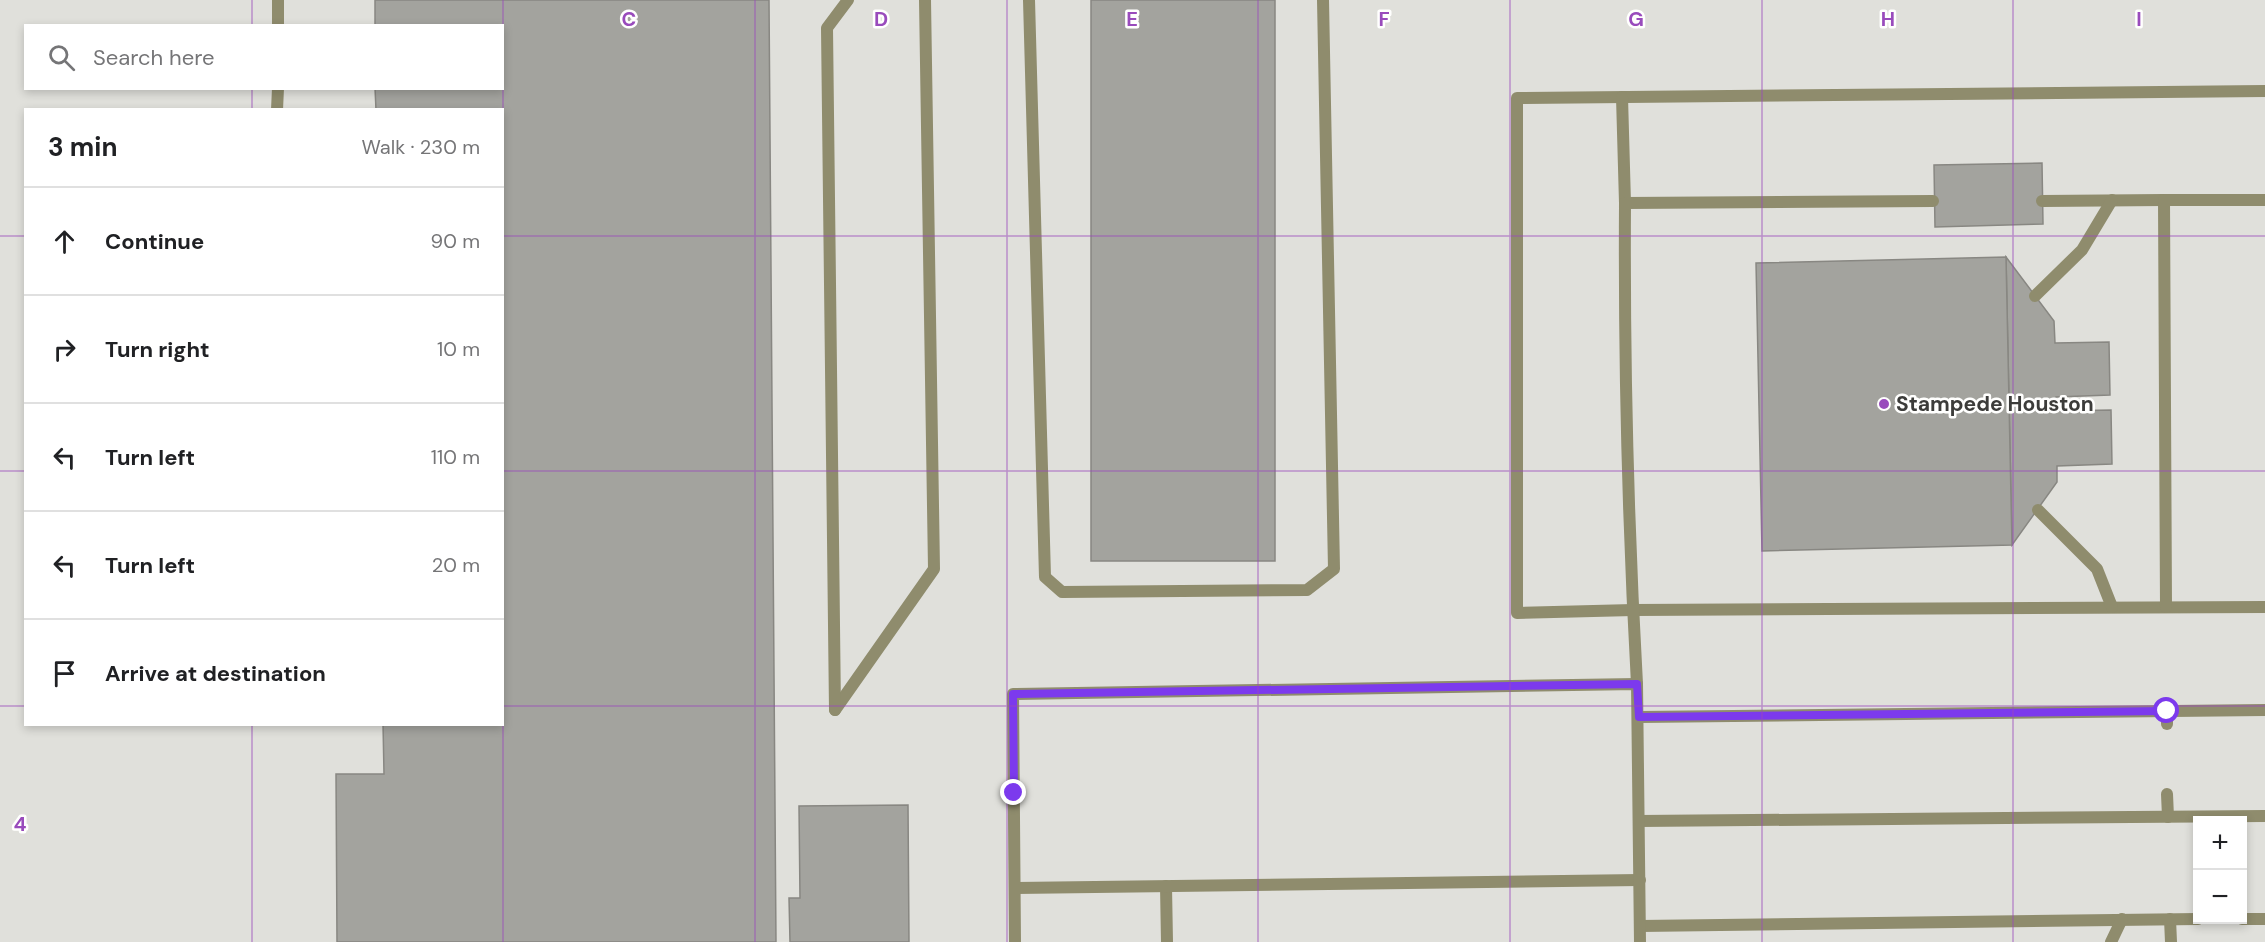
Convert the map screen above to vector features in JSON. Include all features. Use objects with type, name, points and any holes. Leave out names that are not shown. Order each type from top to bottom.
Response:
[{"type":"lane","points":[[278,0],[278,24]]},
{"type":"lane","points":[[848,0],[827,28],[835,711],[934,569],[925,0]]},
{"type":"lane","points":[[1029,0],[1045,577],[1062,592],[1306,590],[1334,569],[1323,0]]},
{"type":"lane","points":[[277,108],[278,90]]},
{"type":"lane","points":[[2265,91],[1517,98],[1517,613],[1633,610],[2265,607]]},
{"type":"lane","points":[[1622,97],[1625,203],[1624,275],[1633,610],[1639,717],[1640,942]]},
{"type":"lane","points":[[2035,296],[2082,250],[2112,200]]},
{"type":"lane","points":[[2164,200],[2166,607]]},
{"type":"lane","points":[[2042,201],[2265,200]]},
{"type":"lane","points":[[1625,203],[1933,201]]},
{"type":"lane","points":[[2038,510],[2097,569],[2112,607]]},
{"type":"lane","points":[[1015,942],[1013,694],[1637,684]]},
{"type":"lane","points":[[1639,717],[2167,718],[2265,710]]},
{"type":"lane","points":[[2167,794],[2168,817]]},
{"type":"lane","points":[[1639,821],[2265,816]]},
{"type":"lane","points":[[1015,888],[1640,880]]},
{"type":"lane","points":[[1166,886],[1167,942]]},
{"type":"lane","points":[[2111,942],[2122,919]]},
{"type":"lane","points":[[2170,919],[2171,942]]},
{"type":"lane","points":[[1640,926],[2193,919]]},
{"type":"lane","points":[[2247,919],[2265,919]]},
{"type":"building","points":[[375,0],[769,0],[776,942],[337,942],[336,774],[384,774],[383,726],[504,726],[504,108],[376,108],[375,90],[504,90],[504,24],[375,24]]},
{"type":"building","points":[[1091,0],[1275,0],[1275,561],[1091,561]]},
{"type":"building","points":[[2042,163],[2043,224],[1935,227],[1934,165]]},
{"type":"building","points":[[2006,257],[2054,321],[2055,343],[2109,342],[2110,395],[2056,397],[2056,411],[2111,410],[2112,464],[2057,466],[2057,482],[2012,545]]},
{"type":"building","name":"Stampede Houston","points":[[2006,257],[2012,545],[1762,551],[1756,263]]},
{"type":"building","points":[[908,805],[909,942],[790,942],[789,898],[800,898],[799,806]]},
{"type":"place","name":"Stampede Houston","points":[[1884,404]]},
{"type":"route","points":[[1014,793],[1013,694],[1637,684],[1639,717],[2167,711]]}]
